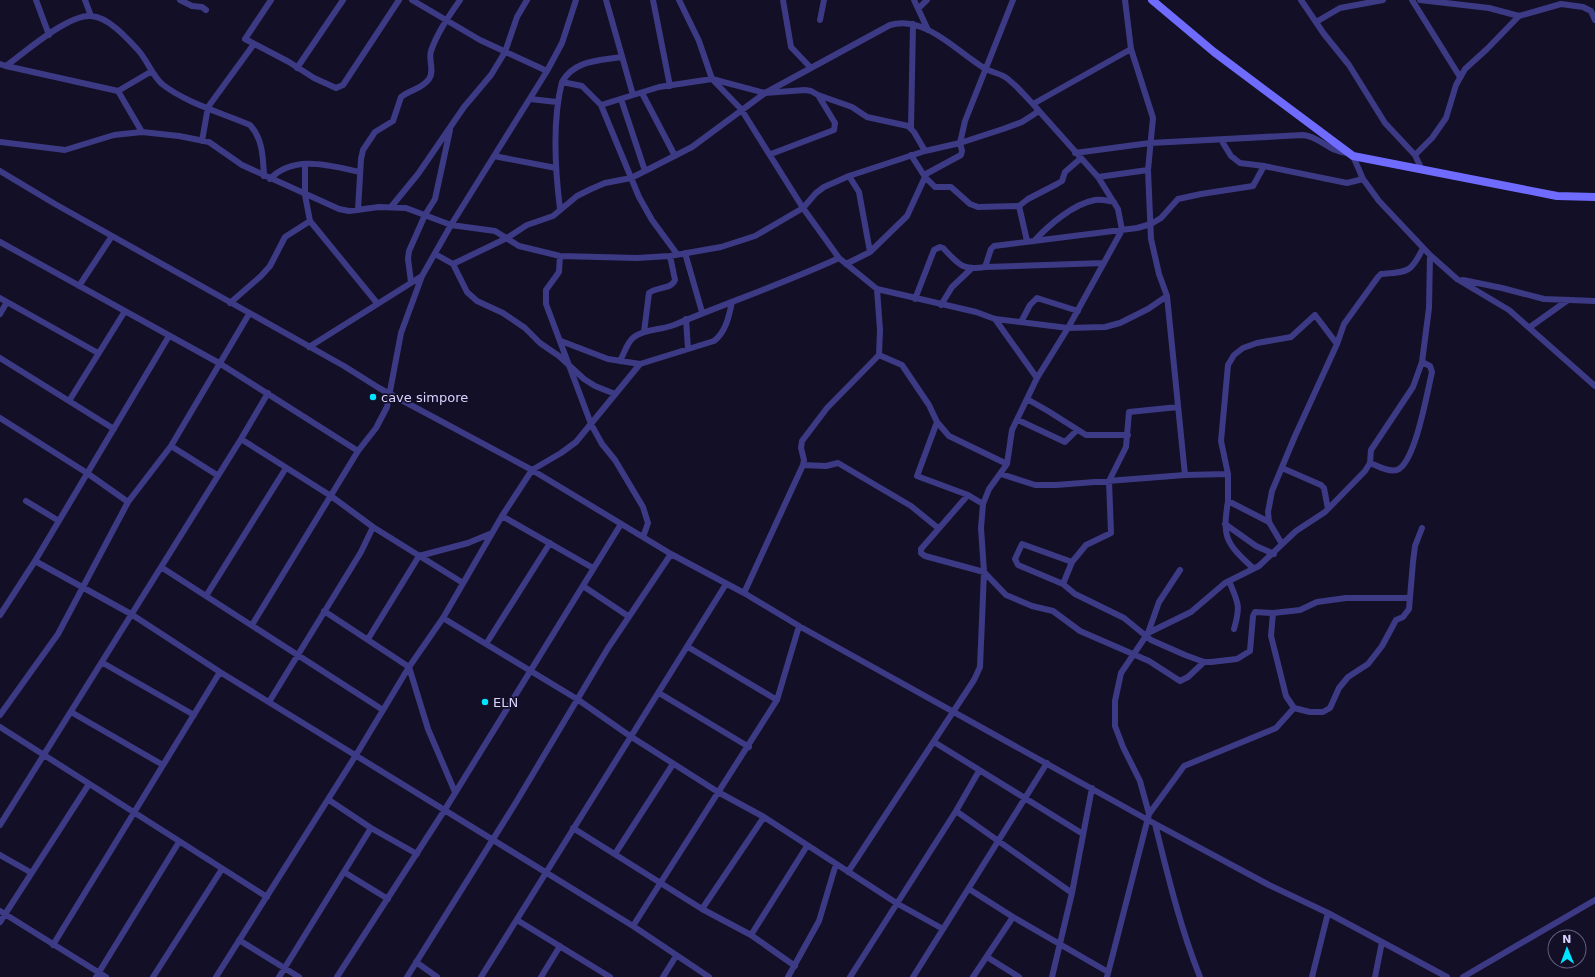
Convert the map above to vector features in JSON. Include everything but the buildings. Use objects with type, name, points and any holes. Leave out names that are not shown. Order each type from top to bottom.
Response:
[{"type":"street","points":[[36,0],[48,35]]},
{"type":"street","points":[[85,0],[91,16]]},
{"type":"street","points":[[180,0],[192,6],[202,7],[206,10]]},
{"type":"street","points":[[271,0],[245,39],[331,87],[343,85],[399,0]]},
{"type":"street","points":[[297,68],[343,0]]},
{"type":"street","points":[[412,0],[446,21],[505,52],[547,71]]},
{"type":"street","points":[[358,210],[363,150],[375,132],[393,121],[401,97],[418,89],[429,79],[431,72],[430,52],[446,21],[460,0]]},
{"type":"street","points":[[391,208],[418,174],[451,126],[491,75],[505,52],[516,21],[528,0]]},
{"type":"street","points":[[252,625],[358,451],[376,428],[387,408],[401,333],[422,276],[451,225],[547,71],[562,43],[576,0]]},
{"type":"street","points":[[606,0],[633,95]]},
{"type":"street","points":[[653,0],[670,86]]},
{"type":"street","points":[[678,0],[699,41],[712,79],[741,109],[771,154],[803,208],[839,258],[877,289],[976,312],[995,319],[1068,328],[1105,327],[1120,323],[1148,309],[1167,296]]},
{"type":"street","points":[[783,0],[792,47],[810,67]]},
{"type":"street","points":[[820,20],[824,0]]},
{"type":"street","points":[[914,0],[928,30]]},
{"type":"street","points":[[918,8],[927,0]]},
{"type":"street","points":[[846,264],[870,252],[907,216],[924,176],[959,158],[962,151],[960,143],[965,121],[1013,0]]},
{"type":"street","points":[[1125,0],[1131,49],[1153,118],[1148,170],[1148,197],[1153,246],[1159,274],[1167,296],[1185,475]]},
{"type":"street","points":[[1152,0],[1214,52],[1351,154],[1363,179],[1379,200],[1430,255],[1457,279],[1509,310],[1595,386]]},
{"type":"street","points":[[1301,0],[1343,56],[1385,123],[1415,155],[1422,170]]},
{"type":"street","points":[[1316,22],[1340,8],[1383,0]]},
{"type":"street","points":[[1412,0],[1460,77]]},
{"type":"street","points":[[1420,0],[1489,8],[1518,16],[1561,4],[1583,7],[1591,11],[1595,20]]},
{"type":"street","points":[[3,65],[72,20],[91,16],[104,20],[131,43],[159,80],[177,94],[250,125],[257,132],[267,178]]},
{"type":"street","points":[[1415,155],[1432,138],[1446,118],[1464,69],[1487,49],[1518,16]]},
{"type":"street","points":[[453,264],[507,238],[527,225],[553,216],[577,196],[591,189],[605,183],[631,178],[692,148],[741,109],[765,93],[810,67],[890,25],[900,22],[913,24],[928,30],[985,69],[1004,75],[1033,104],[1080,159],[1098,177],[1114,202],[1120,215],[1122,230],[1078,311],[1037,378],[1026,399],[1018,420],[1012,430],[1007,464],[989,489],[983,504],[981,528],[984,572],[980,667],[974,680],[848,872]]},
{"type":"street","points":[[913,24],[911,128],[925,151]]},
{"type":"street","points":[[202,141],[208,107],[254,44]]},
{"type":"street","points":[[1033,104],[1131,49]]},
{"type":"street","points":[[560,209],[556,168],[557,102],[562,82],[567,72],[580,65],[621,57]]},
{"type":"street","points":[[3,65],[118,91],[152,71]]},
{"type":"street","points":[[600,105],[670,86],[712,79],[765,93],[805,90],[852,107],[868,117],[896,122],[911,128]]},
{"type":"street","points":[[562,82],[582,86],[600,105],[631,178],[652,220],[674,255],[675,280],[671,286],[652,290],[649,293],[644,332]]},
{"type":"street","points":[[118,91],[142,132]]},
{"type":"street","points":[[642,93],[675,156]]},
{"type":"street","points":[[771,154],[834,130],[835,123],[818,95]]},
{"type":"street","points":[[530,99],[557,102]]},
{"type":"street","points":[[621,99],[645,172]]},
{"type":"street","points":[[0,142],[65,150],[114,135],[142,132],[179,136],[209,142],[242,165],[267,178],[338,209],[349,211],[369,207],[406,208],[451,225],[485,229],[507,238],[524,248],[560,256],[638,258],[674,255],[721,247],[755,236],[803,208],[816,193],[848,176],[911,155],[960,143],[1022,122],[1039,111]]},
{"type":"street","points":[[412,282],[408,251],[425,215],[435,199],[451,126]]},
{"type":"street","points":[[1075,153],[1150,143],[1263,136],[1309,135],[1339,152],[1422,170],[1557,196],[1595,198]]},
{"type":"street","points":[[1224,138],[1223,144],[1231,156],[1240,163],[1264,166],[1347,183],[1363,179]]},
{"type":"street","points":[[911,155],[924,176],[935,187],[951,187],[974,205],[1019,206],[1028,199],[1062,181],[1065,172],[1080,159]]},
{"type":"street","points":[[494,156],[556,168]]},
{"type":"street","points":[[267,178],[284,169],[305,164],[320,164],[360,172]]},
{"type":"street","points":[[305,164],[305,195],[310,221],[377,303]]},
{"type":"street","points":[[985,267],[991,249],[994,246],[1122,230],[1151,224],[1161,218],[1178,199],[1253,186],[1264,166]]},
{"type":"street","points":[[1098,177],[1148,170]]},
{"type":"street","points":[[0,171],[390,394],[532,470],[671,554],[744,593],[799,626],[1046,763],[1149,817],[1155,824],[1269,885],[1328,913],[1382,942],[1436,975],[1447,977]]},
{"type":"street","points":[[848,176],[859,192],[870,252]]},
{"type":"street","points":[[1034,240],[1051,225],[1079,206],[1094,200],[1114,202]]},
{"type":"street","points":[[1019,206],[1027,241]]},
{"type":"street","points":[[230,303],[261,276],[270,266],[285,237],[310,221]]},
{"type":"street","points":[[79,286],[112,236]]},
{"type":"street","points":[[0,242],[219,364],[268,393],[358,451]]},
{"type":"street","points":[[915,299],[934,250],[937,248],[943,248],[960,265],[971,269],[985,267],[1104,262]]},
{"type":"street","points":[[1268,522],[1268,512],[1272,491],[1337,344],[1344,324],[1381,274],[1408,271],[1413,268],[1423,248]]},
{"type":"street","points":[[684,253],[702,312]]},
{"type":"street","points":[[435,254],[453,264],[466,292],[477,302],[494,308],[525,328],[540,343],[595,386],[615,394]]},
{"type":"street","points":[[1147,634],[1191,612],[1229,581],[1253,568],[1274,554],[1282,544],[1305,524],[1328,509],[1356,482],[1370,463],[1371,450],[1413,387],[1422,362],[1429,308],[1430,255]]},
{"type":"street","points":[[560,256],[558,272],[546,290],[546,304],[591,424],[602,444],[615,460],[643,507],[648,523],[643,537]]},
{"type":"street","points":[[620,361],[632,338],[644,332],[666,328],[702,312],[789,281],[839,258]]},
{"type":"street","points":[[941,305],[952,288],[971,269]]},
{"type":"street","points":[[309,347],[422,276]]},
{"type":"street","points":[[1457,279],[1502,288],[1544,299],[1595,301]]},
{"type":"street","points":[[744,593],[803,465],[804,460],[801,448],[802,441],[827,408],[879,355],[880,330],[877,289]]},
{"type":"street","points":[[0,298],[98,353]]},
{"type":"street","points":[[1021,322],[1030,305],[1037,298],[1078,311]]},
{"type":"street","points":[[1530,327],[1568,300]]},
{"type":"street","points":[[0,314],[7,302]]},
{"type":"street","points":[[561,341],[608,359],[640,364],[718,338],[728,321],[732,302]]},
{"type":"street","points":[[69,401],[125,311]]},
{"type":"street","points":[[0,715],[47,651],[128,502],[171,446],[249,314]]},
{"type":"street","points":[[1253,568],[1235,552],[1226,538],[1225,524],[1228,501],[1228,474],[1220,441],[1228,365],[1230,360],[1243,348],[1257,343],[1291,336],[1315,315],[1337,344]]},
{"type":"street","points":[[686,319],[688,349]]},
{"type":"street","points":[[995,319],[1037,378]]},
{"type":"street","points":[[0,615],[35,561],[169,336]]},
{"type":"street","points":[[879,355],[902,364],[929,405],[937,422],[949,436],[1007,464]]},
{"type":"street","points":[[0,358],[114,429]]},
{"type":"street","points":[[1370,463],[1391,471],[1400,469],[1404,464],[1418,435],[1432,372],[1430,366],[1422,362]]},
{"type":"street","points":[[216,977],[356,756],[409,666],[443,618],[502,516],[532,470],[576,442],[640,364]]},
{"type":"street","points":[[0,825],[43,754],[102,662],[130,614],[241,439],[268,393]]},
{"type":"street","points":[[1026,399],[1086,435],[1128,435]]},
{"type":"street","points":[[1063,584],[1072,562],[1086,545],[1111,533],[1109,481],[1126,448],[1128,435],[1128,415],[1130,411],[1178,407]]},
{"type":"street","points":[[0,418],[87,473],[128,502]]},
{"type":"street","points":[[1018,420],[1065,442],[1077,430]]},
{"type":"street","points":[[937,422],[917,476],[968,494],[983,504]]},
{"type":"street","points":[[241,439],[331,496],[373,527],[463,583]]},
{"type":"street","points":[[171,446],[217,475]]},
{"type":"street","points":[[803,465],[826,466],[838,463],[911,506],[938,528]]},
{"type":"street","points":[[206,596],[286,468]]},
{"type":"street","points":[[1282,468],[1321,485],[1324,488],[1328,509]]},
{"type":"street","points":[[1001,474],[1035,485],[1056,486],[1185,475],[1228,474]]},
{"type":"street","points":[[968,494],[922,546],[921,553],[925,556],[956,566],[984,572],[1006,595],[1032,606],[1053,611],[1080,631],[1149,661],[1180,681],[1188,677],[1204,662]]},
{"type":"street","points":[[26,501],[59,521]]},
{"type":"street","points":[[1228,501],[1268,522],[1282,544]]},
{"type":"street","points":[[502,516],[593,568]]},
{"type":"street","points":[[337,977],[444,811],[454,792],[621,524]]},
{"type":"street","points":[[1225,524],[1256,546],[1274,554]]},
{"type":"street","points":[[269,702],[361,552],[373,527]]},
{"type":"street","points":[[1274,613],[1271,636],[1286,696],[1294,708],[1310,712],[1323,712],[1330,708],[1338,688],[1348,677],[1368,664],[1382,646],[1396,620],[1410,609],[1409,598],[1415,546],[1422,528]]},
{"type":"street","points":[[368,639],[420,556],[462,545],[492,533]]},
{"type":"street","points":[[486,644],[550,543]]},
{"type":"street","points":[[1072,562],[1022,544],[1015,559],[1018,565],[1063,584],[1075,594],[1124,618],[1167,648],[1204,662],[1237,659],[1245,655],[1250,650],[1254,614],[1300,610],[1317,602],[1346,598],[1409,598]]},
{"type":"street","points":[[407,977],[628,616],[671,554]]},
{"type":"street","points":[[35,561],[130,614],[220,672],[444,811],[492,839],[545,874],[633,926],[709,977]]},
{"type":"street","points":[[161,567],[382,710]]},
{"type":"street","points":[[1149,817],[1140,781],[1123,747],[1115,726],[1115,701],[1121,673],[1147,634],[1159,602],[1180,570]]},
{"type":"street","points":[[1229,581],[1239,603],[1234,629]]},
{"type":"street","points":[[481,977],[630,736],[688,648],[726,584]]},
{"type":"street","points":[[583,586],[628,616]]},
{"type":"street","points":[[324,611],[409,666],[428,729],[454,792]]},
{"type":"street","points":[[443,618],[577,699],[673,764],[718,792],[764,817],[898,904],[943,929]]},
{"type":"street","points":[[633,926],[718,792],[749,747],[777,700],[799,626]]},
{"type":"street","points":[[688,648],[777,700]]},
{"type":"street","points":[[102,662],[194,715]]},
{"type":"street","points":[[53,945],[220,672]]},
{"type":"street","points":[[659,693],[749,747]]},
{"type":"street","points":[[969,889],[1013,917],[1060,943],[1107,975],[1149,817],[1184,766],[1276,728],[1294,708]]},
{"type":"street","points":[[71,712],[163,765]]},
{"type":"street","points":[[0,727],[267,897]]},
{"type":"street","points":[[934,742],[1025,800],[1083,834]]},
{"type":"street","points":[[916,976],[943,929],[1025,800],[1046,763]]},
{"type":"street","points":[[615,854],[673,764]]},
{"type":"street","points":[[850,977],[898,904],[979,771]]},
{"type":"street","points":[[0,922],[2,913],[89,784]]},
{"type":"street","points":[[1052,977],[1072,893],[1092,788]]},
{"type":"street","points":[[328,800],[371,828],[417,854]]},
{"type":"street","points":[[956,811],[1000,840],[1072,893]]},
{"type":"street","points":[[702,909],[764,817]]},
{"type":"street","points":[[1155,824],[1174,901],[1187,944],[1200,977]]},
{"type":"street","points":[[279,977],[371,828]]},
{"type":"street","points":[[573,828],[702,909],[751,935],[795,966]]},
{"type":"street","points":[[97,975],[179,842]]},
{"type":"street","points":[[751,935],[807,846]]},
{"type":"street","points":[[0,856],[30,872]]},
{"type":"street","points":[[788,977],[819,921],[836,864]]},
{"type":"street","points":[[153,977],[222,869]]},
{"type":"street","points":[[344,872],[388,899]]},
{"type":"street","points":[[1463,977],[1595,900]]},
{"type":"street","points":[[2,913],[97,975],[106,977]]},
{"type":"street","points":[[1312,977],[1328,913]]},
{"type":"street","points":[[972,977],[1013,917]]},
{"type":"street","points":[[517,920],[606,976]]},
{"type":"street","points":[[239,940],[299,977]]},
{"type":"street","points":[[1375,977],[1382,942]]},
{"type":"street","points":[[541,977],[560,946]]},
{"type":"street","points":[[663,977],[676,956]]},
{"type":"street","points":[[987,957],[1019,977]]},
{"type":"street","points":[[416,962],[437,977]]},
{"type":"place","name":"cave simpore","points":[[373,397]]},
{"type":"place","name":"ELN","points":[[485,702]]}]
